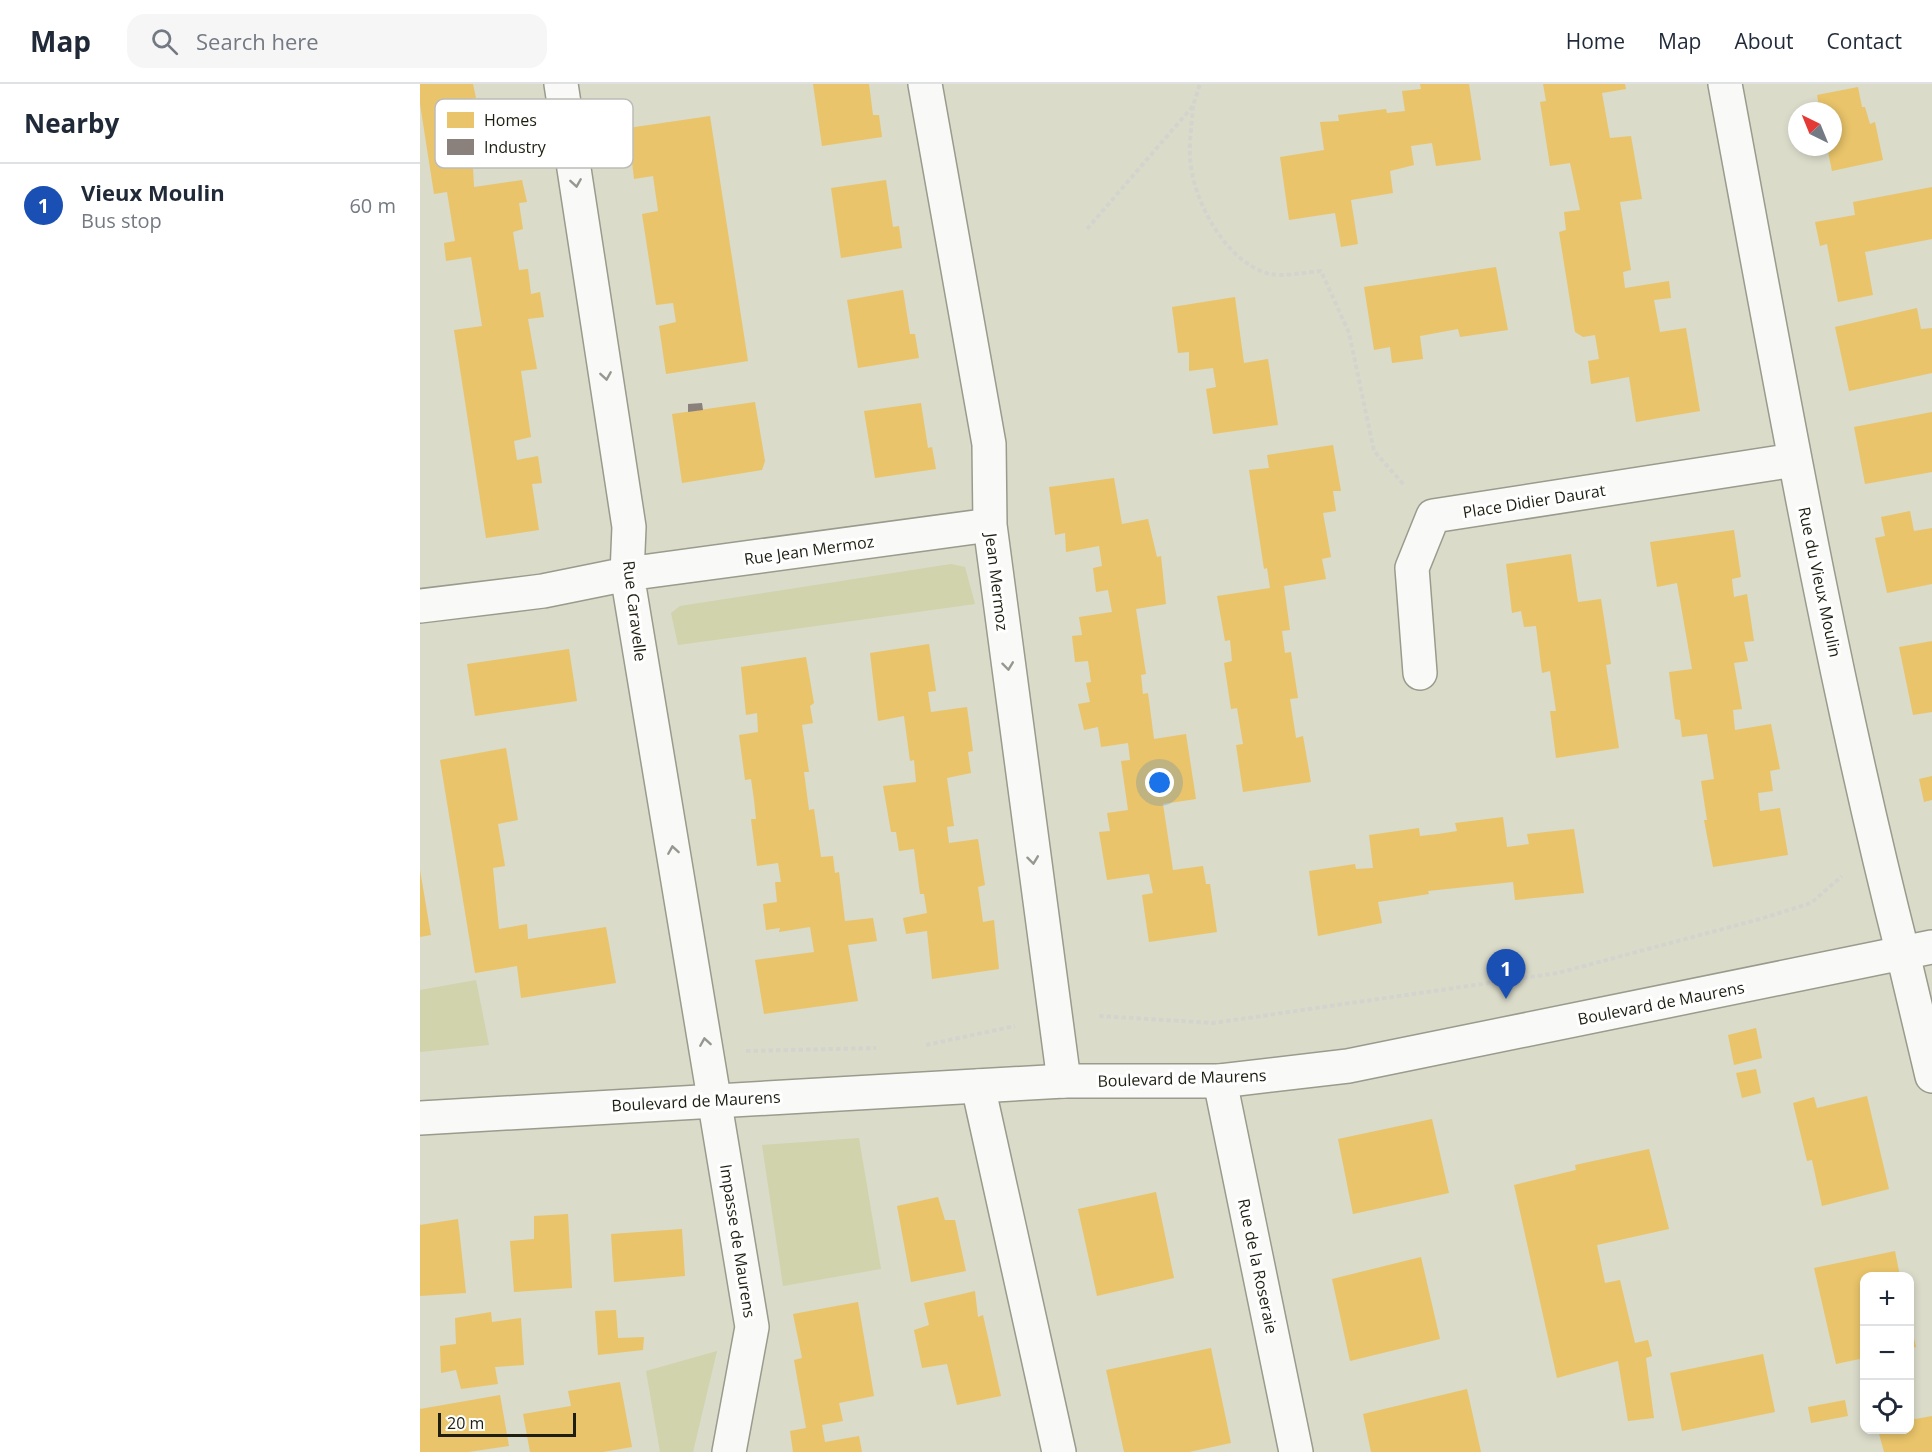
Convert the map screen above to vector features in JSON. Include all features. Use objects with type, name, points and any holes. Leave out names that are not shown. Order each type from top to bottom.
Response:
[{"type":"street","name":"Rue Caravelle","points":[[561,84],[563,99]]},
{"type":"street","name":"Jean Mermoz","points":[[925,84],[988,444],[990,525],[1064,1081]]},
{"type":"street","name":"Rue du Vieux Moulin","points":[[1725,84],[1795,460],[1873,831],[1918,951],[1932,1076]]},
{"type":"street","name":"Rue Caravelle","points":[[574,168],[629,527],[627,574],[715,1100]]},
{"type":"street","name":"Place Didier Daurat","points":[[1433,516],[1795,460]]},
{"type":"street","points":[[1420,673],[1412,568],[1433,516]]},
{"type":"street","name":"Rue Jean Mermoz","points":[[420,606],[543,591],[627,574],[990,525]]},
{"type":"street","name":"Boulevard de Maurens","points":[[420,1118],[1064,1081],[1220,1081],[1348,1066],[1918,951]]},
{"type":"street","name":"Rue de la Roseraie","points":[[1220,1081],[1296,1452]]},
{"type":"street","points":[[978,1086],[1059,1452]]},
{"type":"street","name":"Impasse de Maurens","points":[[715,1100],[753,1327],[729,1452]]},
{"type":"path","points":[[1200,84],[1192,106],[1190,158],[1197,194],[1215,230],[1238,257],[1270,274],[1321,271],[1349,333],[1374,452],[1433,516]]},
{"type":"path","points":[[1087,229],[1192,106]]},
{"type":"path","points":[[1099,1016],[1213,1023],[1558,973],[1811,903],[1844,875],[1845,866]]},
{"type":"path","points":[[920,1046],[1019,1025]]},
{"type":"path","points":[[742,1051],[884,1047]]},
{"type":"green space","points":[[951,564],[965,567],[975,604],[678,645],[671,613],[680,606]]},
{"type":"green space","points":[[476,980],[489,1045],[420,1052],[420,990]]},
{"type":"green space","points":[[859,1138],[881,1269],[783,1286],[762,1145]]},
{"type":"green space","points":[[717,1351],[693,1452],[660,1452],[646,1371]]},
{"type":"building: Homes","points":[[420,84],[473,84],[476,98],[435,99],[435,168],[473,168],[474,187],[522,180],[527,202],[519,203],[523,229],[513,232],[519,270],[528,269],[531,294],[540,292],[544,317],[528,319],[537,369],[521,371],[531,437],[514,441],[517,460],[538,456],[542,483],[532,484],[539,530],[486,538],[454,330],[482,326],[471,257],[446,261],[444,243],[455,241],[447,192],[434,194],[420,104]]},
{"type":"building: Homes","points":[[813,84],[869,84],[873,115],[879,115],[882,137],[822,146]]},
{"type":"building: Homes","points":[[1420,84],[1469,84],[1481,160],[1436,166],[1432,143],[1411,146],[1414,165],[1390,171],[1393,193],[1351,200],[1358,244],[1341,247],[1335,213],[1289,220],[1280,157],[1324,150],[1320,122],[1339,121],[1338,115],[1386,109],[1387,113],[1405,111],[1402,91],[1421,89]]},
{"type":"building: Homes","points":[[1543,84],[1625,84],[1626,89],[1602,93],[1610,138],[1631,136],[1642,199],[1620,202],[1631,270],[1623,272],[1625,288],[1669,281],[1671,298],[1654,300],[1660,332],[1686,328],[1700,411],[1636,422],[1629,377],[1591,384],[1588,361],[1599,359],[1595,335],[1583,337],[1575,332],[1559,232],[1566,230],[1564,212],[1580,210],[1570,163],[1550,166],[1540,102],[1546,101]]},
{"type":"building: Homes","points":[[1858,87],[1862,107],[1865,107],[1870,124],[1875,122],[1883,160],[1832,171],[1829,156],[1842,156],[1842,102],[1818,102],[1817,95]]},
{"type":"building: Homes","points":[[710,116],[748,361],[666,374],[659,326],[676,322],[673,303],[656,305],[642,214],[658,211],[653,176],[634,179],[633,127]]},
{"type":"building: Homes","points":[[886,180],[893,227],[899,226],[902,248],[841,258],[831,188]]},
{"type":"building: Homes","points":[[1932,187],[1932,239],[1865,252],[1873,295],[1838,302],[1827,244],[1820,246],[1815,222],[1855,215],[1853,202]]},
{"type":"building: Homes","points":[[1496,267],[1508,330],[1460,337],[1458,329],[1420,336],[1423,359],[1392,363],[1390,347],[1374,350],[1364,287]]},
{"type":"building: Homes","points":[[903,290],[910,334],[915,334],[919,358],[858,368],[847,300]]},
{"type":"building: Homes","points":[[1235,297],[1244,363],[1268,359],[1278,425],[1213,434],[1206,389],[1216,387],[1213,368],[1189,371],[1189,352],[1178,353],[1172,307]]},
{"type":"building: Homes","points":[[1917,308],[1921,329],[1932,328],[1932,373],[1849,391],[1835,327]]},
{"type":"building: Homes","points":[[755,402],[765,461],[762,470],[682,483],[672,414]]},
{"type":"building: Homes","points":[[921,403],[928,448],[932,447],[936,469],[875,478],[864,411]]},
{"type":"building: Homes","points":[[1932,412],[1932,472],[1865,484],[1854,427]]},
{"type":"building: Homes","points":[[1333,445],[1341,491],[1333,491],[1336,511],[1323,513],[1331,557],[1322,559],[1326,579],[1284,586],[1290,630],[1282,631],[1285,653],[1291,652],[1298,698],[1290,699],[1296,738],[1303,736],[1311,782],[1243,792],[1236,745],[1243,744],[1237,708],[1231,709],[1224,663],[1232,661],[1230,640],[1225,641],[1217,596],[1270,588],[1267,568],[1264,569],[1249,470],[1269,468],[1267,455]]},
{"type":"building: Homes","points":[[1114,478],[1122,524],[1148,519],[1157,557],[1161,556],[1166,604],[1136,609],[1146,674],[1141,675],[1143,694],[1148,693],[1154,739],[1186,734],[1196,799],[1163,804],[1173,870],[1203,866],[1206,884],[1210,884],[1217,932],[1149,942],[1142,895],[1153,893],[1149,874],[1107,880],[1099,832],[1110,831],[1107,813],[1128,810],[1121,761],[1130,760],[1128,743],[1101,747],[1098,727],[1084,730],[1078,704],[1090,702],[1086,683],[1091,682],[1088,661],[1075,662],[1072,636],[1082,635],[1079,617],[1112,612],[1108,590],[1096,592],[1093,568],[1102,566],[1099,546],[1066,552],[1065,533],[1055,535],[1049,487]]},
{"type":"building: Homes","points":[[1910,511],[1914,531],[1932,528],[1932,584],[1887,593],[1875,538],[1885,536],[1881,517]]},
{"type":"building: Homes","points":[[1734,530],[1741,577],[1732,579],[1734,597],[1747,594],[1754,641],[1744,642],[1748,661],[1734,663],[1742,709],[1733,710],[1735,730],[1771,724],[1780,769],[1770,771],[1773,791],[1758,793],[1760,811],[1780,808],[1788,855],[1713,867],[1704,820],[1707,820],[1701,781],[1714,779],[1707,734],[1682,737],[1680,720],[1675,719],[1669,672],[1692,669],[1677,583],[1657,587],[1650,542]]},
{"type":"building: Homes","points":[[1571,554],[1578,602],[1601,599],[1611,664],[1606,665],[1619,748],[1556,758],[1550,711],[1556,711],[1550,671],[1542,673],[1536,626],[1524,627],[1521,611],[1512,613],[1506,564]]},
{"type":"building: Homes","points":[[1932,641],[1932,712],[1913,715],[1899,647]]},
{"type":"building: Homes","points":[[929,644],[936,691],[928,692],[931,712],[967,707],[973,751],[968,752],[971,773],[947,778],[954,826],[947,827],[949,843],[978,839],[985,885],[978,887],[983,922],[994,920],[999,969],[932,979],[927,931],[906,934],[903,918],[927,913],[924,894],[920,894],[914,849],[899,851],[896,832],[891,832],[883,786],[916,782],[914,760],[910,761],[904,716],[878,721],[870,653]]},
{"type":"building: Homes","points":[[569,649],[577,701],[475,716],[467,664]]},
{"type":"building: Homes","points":[[806,657],[814,703],[810,706],[813,723],[802,725],[809,772],[804,772],[809,810],[814,809],[821,857],[833,856],[835,873],[839,872],[845,921],[873,918],[877,941],[848,945],[858,1001],[764,1014],[755,960],[814,952],[810,927],[779,932],[780,928],[766,930],[763,904],[777,902],[775,882],[781,882],[778,863],[757,866],[751,819],[756,819],[754,800],[751,779],[745,780],[739,735],[758,732],[757,713],[746,715],[741,667]]},
{"type":"building: Homes","points":[[506,748],[518,820],[498,824],[505,866],[493,868],[499,929],[527,924],[528,939],[606,927],[616,983],[521,998],[517,966],[475,973],[440,760]]},
{"type":"building: Homes","points":[[1932,776],[1932,800],[1924,802],[1919,779]]},
{"type":"building: Homes","points":[[1503,817],[1507,847],[1529,844],[1527,834],[1574,829],[1584,893],[1515,900],[1513,882],[1428,891],[1429,894],[1378,902],[1382,923],[1318,936],[1309,871],[1355,864],[1356,869],[1373,868],[1369,835],[1419,828],[1420,836],[1438,834],[1457,831],[1455,823]]},
{"type":"building: Homes","points":[[420,870],[431,935],[420,937]]},
{"type":"building: Homes","points":[[1756,1028],[1762,1058],[1734,1065],[1728,1035]]},
{"type":"building: Homes","points":[[1756,1069],[1761,1093],[1742,1098],[1736,1073]]},
{"type":"building: Homes","points":[[1867,1096],[1889,1189],[1822,1206],[1812,1160],[1807,1161],[1793,1103],[1814,1097],[1817,1108]]},
{"type":"building: Homes","points":[[1432,1119],[1449,1193],[1353,1214],[1338,1139]]},
{"type":"building: Homes","points":[[1649,1149],[1669,1229],[1597,1245],[1605,1283],[1620,1280],[1635,1343],[1648,1340],[1652,1356],[1646,1358],[1654,1418],[1628,1421],[1618,1361],[1557,1378],[1514,1185],[1576,1170],[1575,1165]]},
{"type":"building: Homes","points":[[1156,1192],[1174,1278],[1097,1296],[1078,1209]]},
{"type":"building: Homes","points":[[938,1197],[945,1220],[955,1220],[966,1271],[911,1282],[897,1206]]},
{"type":"building: Homes","points":[[568,1214],[572,1288],[514,1292],[510,1241],[534,1239],[534,1216]]},
{"type":"building: Homes","points":[[458,1219],[466,1293],[420,1296],[420,1225]]},
{"type":"building: Homes","points":[[682,1229],[685,1276],[614,1282],[611,1234]]},
{"type":"building: Homes","points":[[1895,1251],[1899,1272],[1860,1272],[1860,1359],[1836,1364],[1814,1268]]},
{"type":"building: Homes","points":[[1421,1257],[1440,1339],[1350,1361],[1332,1279]]},
{"type":"building: Homes","points":[[975,1291],[978,1317],[983,1315],[1001,1396],[957,1405],[947,1364],[922,1368],[914,1330],[929,1325],[924,1303]]},
{"type":"building: Homes","points":[[858,1302],[874,1396],[839,1403],[843,1421],[822,1425],[825,1442],[859,1436],[862,1452],[793,1452],[790,1431],[806,1428],[794,1360],[802,1358],[793,1314]]},
{"type":"building: Homes","points":[[616,1310],[618,1338],[644,1337],[643,1350],[598,1355],[595,1311]]},
{"type":"building: Homes","points":[[491,1312],[492,1322],[521,1318],[524,1365],[495,1367],[498,1384],[461,1389],[456,1370],[441,1373],[440,1346],[456,1344],[455,1318]]},
{"type":"building: Homes","points":[[1211,1348],[1231,1443],[1189,1452],[1124,1452],[1106,1370]]},
{"type":"building: Homes","points":[[1763,1354],[1775,1412],[1682,1431],[1670,1373]]},
{"type":"building: Homes","points":[[620,1382],[632,1447],[603,1452],[530,1452],[523,1414],[571,1406],[568,1391]]},
{"type":"building: Homes","points":[[1467,1389],[1481,1452],[1371,1452],[1363,1414]]},
{"type":"building: Homes","points":[[500,1395],[509,1446],[468,1452],[420,1452],[420,1409]]},
{"type":"building: Homes","points":[[1845,1400],[1848,1416],[1811,1423],[1808,1407]]},
{"type":"building: Homes","points":[[1932,1416],[1932,1452],[1884,1452],[1879,1434],[1914,1434],[1914,1419]]},
{"type":"building: Industry","points":[[702,403],[703,410],[688,412],[688,404]]},
{"type":"place","name":"Vieux Moulin","points":[[1506,999]]}]
